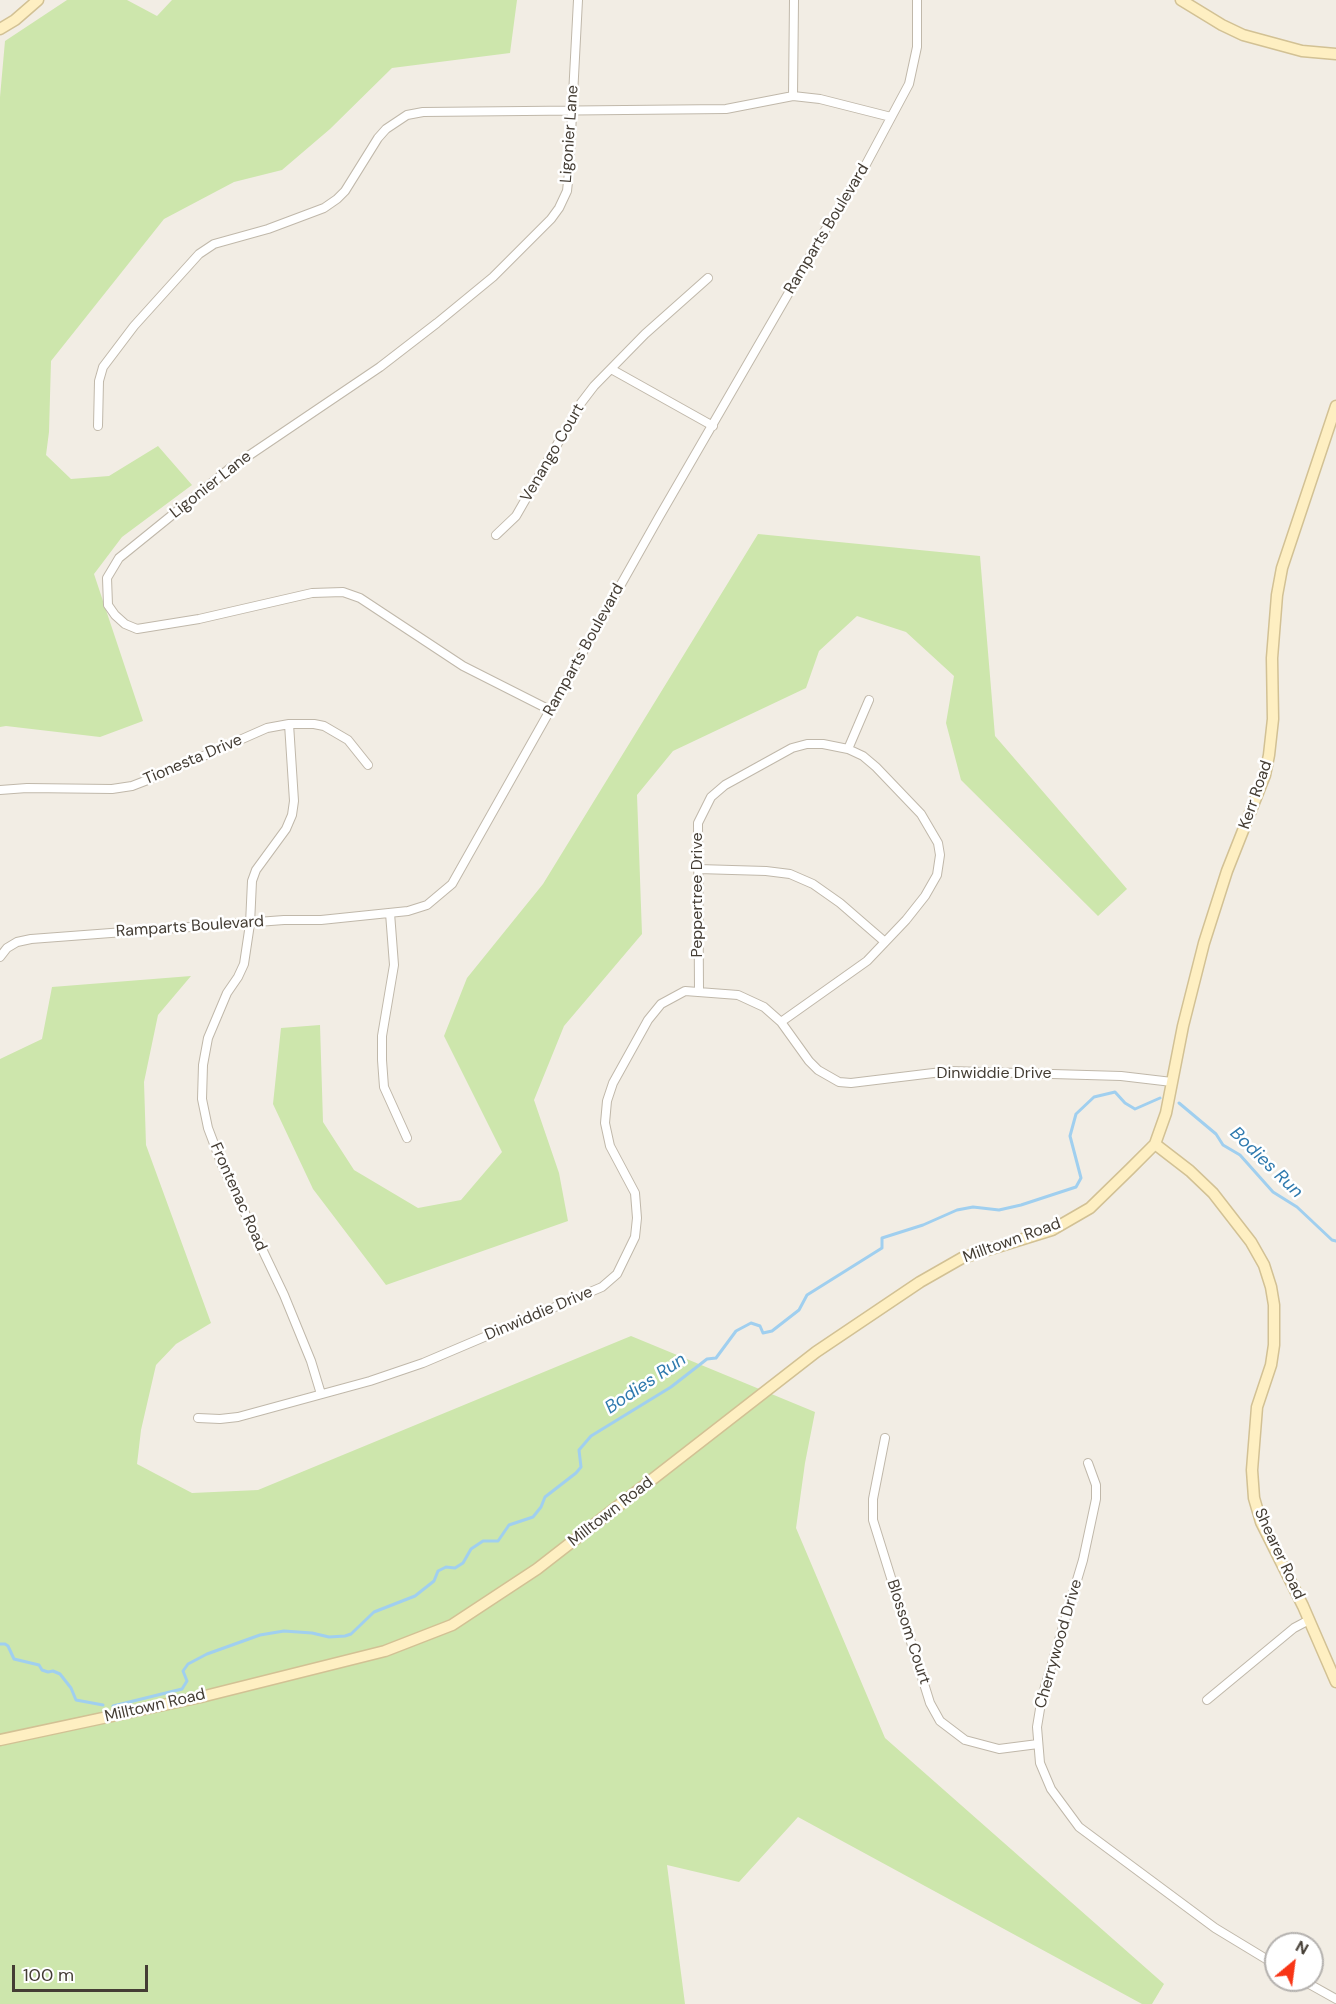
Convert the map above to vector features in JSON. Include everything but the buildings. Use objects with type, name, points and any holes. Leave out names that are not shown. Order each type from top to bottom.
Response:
[{"type":"street","points":[[0,29],[15,20],[38,0]]},
{"type":"street","name":"Ligonier Lane","points":[[550,711],[464,666],[360,598],[344,592],[312,593],[190,621],[137,629],[125,624],[108,605],[107,578],[119,558],[229,469],[380,367],[437,323],[493,277],[551,219],[567,191],[579,0]]},
{"type":"street","points":[[793,96],[794,0]]},
{"type":"street","name":"Ramparts Boulevard","points":[[0,957],[7,948],[17,942],[31,939],[408,911],[427,905],[452,885],[659,517],[824,232],[864,168],[909,84],[914,69],[917,46],[916,0]]},
{"type":"street","points":[[1181,0],[1222,25],[1243,34],[1302,51],[1336,54]]},
{"type":"street","points":[[98,426],[99,381],[103,367],[134,326],[199,254],[224,241],[268,229],[324,208],[337,200],[378,138],[386,129],[407,115],[423,112],[726,110],[793,96],[820,99],[891,117]]},
{"type":"street","name":"Venango Court","points":[[496,535],[516,516],[581,403],[645,334],[708,278]]},
{"type":"street","points":[[611,369],[713,426]]},
{"type":"street","name":"Kerr Road","points":[[1155,1144],[1166,1113],[1183,1026],[1204,943],[1227,871],[1265,775],[1272,735],[1272,658],[1281,577],[1336,406]]},
{"type":"street","points":[[848,749],[869,700]]},
{"type":"street","name":"Tionesta Drive","points":[[0,790],[111,789],[132,786],[267,728],[290,724],[324,726],[348,740],[368,765]]},
{"type":"street","name":"Frontenac Road","points":[[290,724],[294,801],[292,815],[286,829],[256,870],[252,881],[250,924],[244,964],[227,993],[208,1038],[203,1065],[202,1098],[208,1128],[222,1165],[284,1295],[311,1361],[321,1394]]},
{"type":"street","name":"Peppertree Drive","points":[[699,990],[698,823],[711,797],[725,785],[800,746],[823,744],[848,749],[876,767],[921,814],[938,843],[940,855],[937,875],[925,896],[867,961],[781,1022]]},
{"type":"street","points":[[698,869],[766,870],[790,874],[813,884],[885,942]]},
{"type":"street","points":[[390,913],[394,964],[382,1036],[384,1087],[407,1138]]},
{"type":"street","name":"Dinwiddie Drive","points":[[198,1418],[238,1417],[370,1381],[433,1359],[602,1287],[617,1274],[635,1237],[637,1218],[635,1193],[610,1146],[605,1123],[607,1101],[614,1083],[648,1020],[661,1004],[685,991],[699,990],[738,995],[764,1007],[781,1022],[809,1061],[838,1082],[851,1083],[950,1071],[1109,1075],[1172,1082]]},
{"type":"street","name":"Shearer Road","points":[[1155,1144],[1190,1171],[1213,1193],[1251,1242],[1264,1265],[1274,1305],[1274,1346],[1271,1365],[1257,1407],[1252,1470],[1254,1498],[1261,1522],[1309,1620],[1336,1682]]},
{"type":"street","name":"Milltown Road","points":[[0,1740],[201,1697],[385,1651],[452,1625],[537,1569],[816,1352],[920,1282],[962,1258],[1052,1230],[1090,1208],[1155,1144]]},
{"type":"street","name":"Blossom Court","points":[[885,1437],[873,1499],[873,1520],[930,1703],[940,1721],[965,1740],[999,1749],[1038,1744]]},
{"type":"street","name":"Cherrywood Drive","points":[[1088,1463],[1096,1485],[1096,1499],[1083,1560],[1042,1697],[1037,1727],[1040,1763],[1052,1789],[1079,1827],[1215,1928],[1264,1958]]},
{"type":"street","points":[[1207,1700],[1294,1628],[1309,1620]]},
{"type":"green space","points":[[67,0],[127,0],[157,16],[172,0],[517,0],[510,53],[392,68],[330,129],[282,170],[234,182],[164,219],[51,361],[46,455],[71,479],[109,476],[158,446],[192,485],[122,537],[94,574],[143,721],[100,737],[0,727],[0,97],[5,41]]},
{"type":"green space","points":[[758,534],[980,556],[995,736],[1127,889],[1098,916],[961,780],[946,723],[954,676],[906,632],[857,616],[819,651],[806,688],[673,751],[637,795],[642,934],[564,1026],[534,1100],[559,1173],[568,1221],[386,1285],[313,1189],[273,1104],[281,1028],[320,1025],[323,1122],[354,1170],[418,1208],[461,1200],[502,1152],[444,1036],[467,978],[543,884]]},
{"type":"green space","points":[[191,976],[158,1015],[144,1082],[146,1145],[211,1323],[176,1344],[156,1365],[141,1430],[137,1464],[192,1493],[258,1490],[631,1336],[815,1412],[796,1528],[885,1738],[1164,1984],[1152,2004],[1142,2004],[798,1817],[739,1882],[667,1865],[685,2004],[0,2004],[0,1059],[42,1039],[52,987]]},
{"type":"waterway","name":"Bodies Run","points":[[113,1706],[182,1689],[187,1681],[183,1671],[188,1664],[207,1654],[260,1635],[284,1631],[329,1637],[351,1634],[374,1612],[415,1596],[434,1581],[438,1571],[446,1567],[455,1568],[463,1563],[471,1549],[483,1541],[498,1541],[509,1525],[533,1517],[545,1497],[581,1467],[579,1450],[591,1436],[671,1387],[707,1359],[716,1358],[736,1331],[751,1323],[760,1326],[763,1333],[772,1331],[799,1310],[807,1295],[882,1248],[882,1238],[923,1225],[957,1210],[973,1207],[999,1210],[1076,1187],[1081,1178],[1070,1136],[1076,1114],[1094,1097],[1115,1092],[1125,1103],[1135,1109],[1160,1098]]},
{"type":"waterway","name":"Bodies Run","points":[[1179,1103],[1216,1134],[1223,1145],[1240,1155],[1273,1192],[1297,1207],[1332,1240],[1336,1241]]},
{"type":"waterway","name":"Bodies Run","points":[[0,1644],[8,1646],[14,1659],[39,1665],[42,1670],[60,1674],[71,1688],[76,1700],[103,1705]]}]
